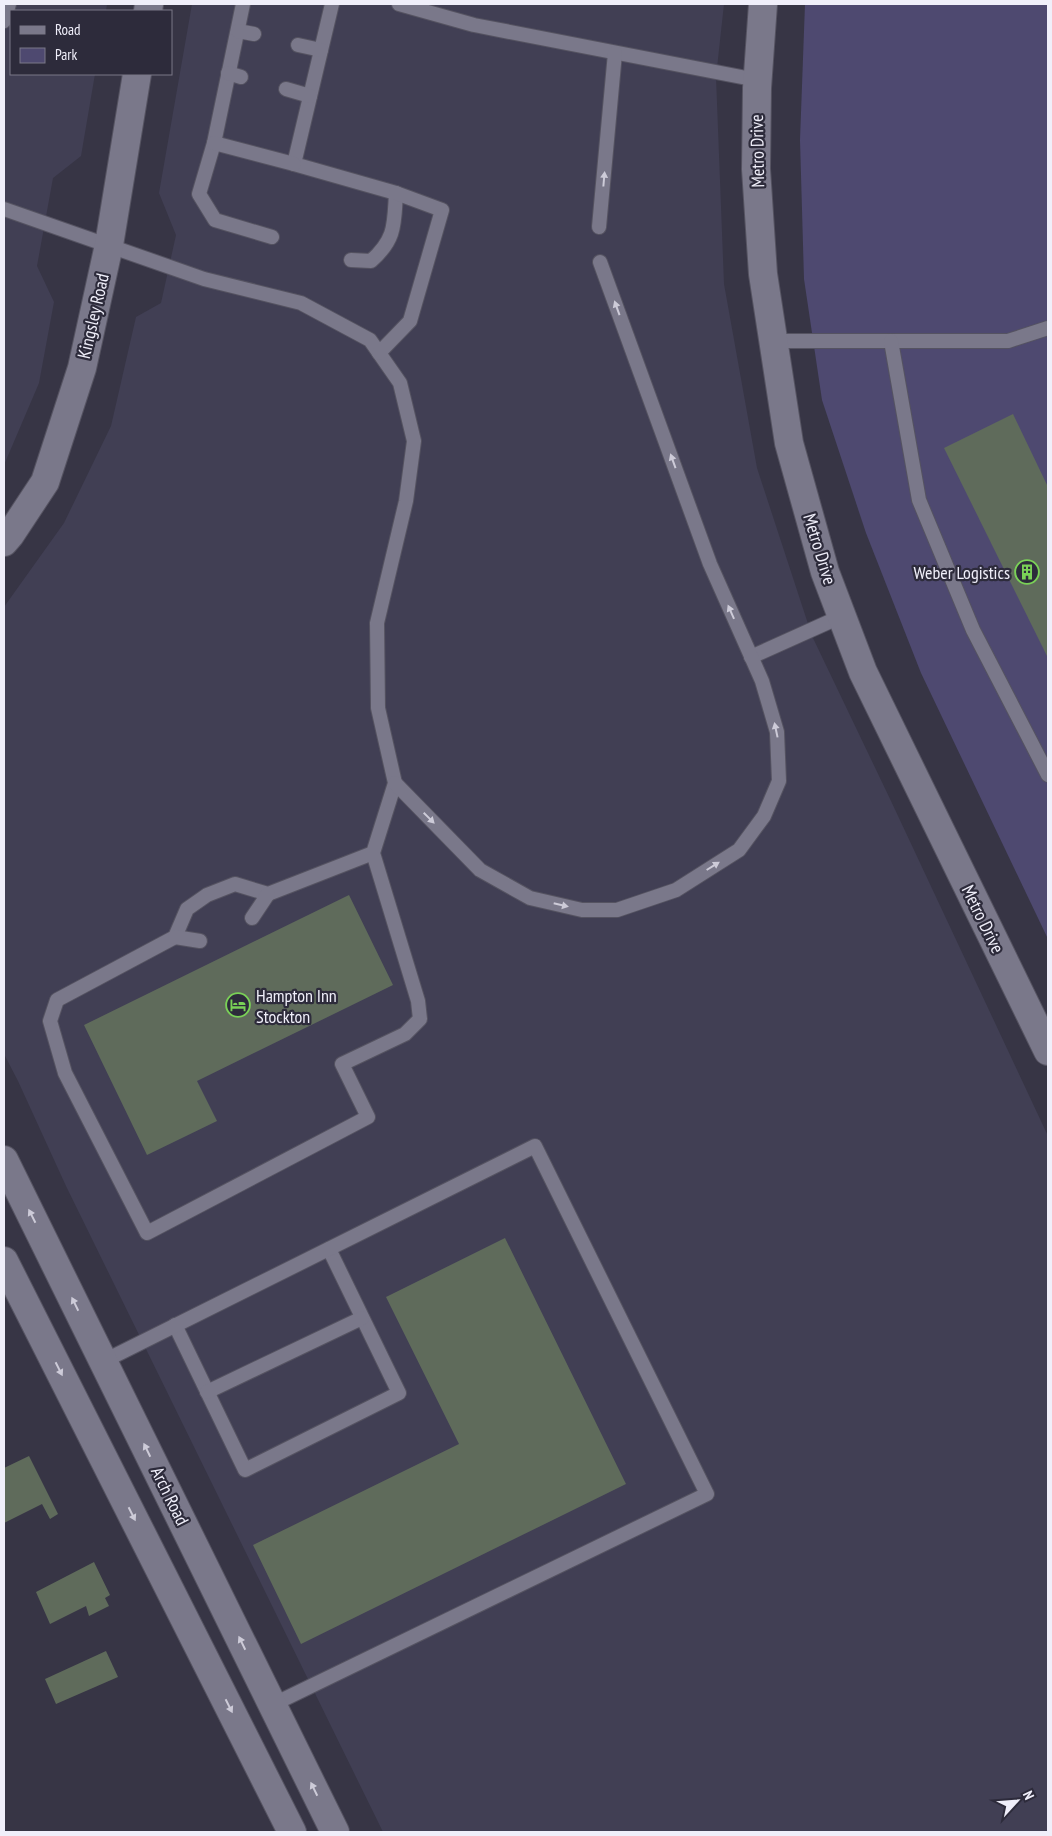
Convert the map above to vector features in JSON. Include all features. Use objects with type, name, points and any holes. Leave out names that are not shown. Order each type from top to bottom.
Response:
[{"type":"street","name":"Metro Drive","points":[[763,4],[757,80],[756,169],[763,274],[789,443],[825,572],[867,680],[1048,1051]]},
{"type":"street","name":"Kingsley Road","points":[[4,542],[45,482],[82,368],[109,245],[137,75]]},
{"type":"street","name":"Arch Road","points":[[4,1160],[335,1832]]},
{"type":"street","points":[[4,1262],[292,1832]]},
{"type":"lane","points":[[4,21],[8,4]]},
{"type":"lane","points":[[244,4],[238,30],[235,75],[199,194],[215,220],[272,237]]},
{"type":"lane","points":[[294,164],[332,4]]},
{"type":"lane","points":[[399,4],[474,25],[757,80]]},
{"type":"lane","points":[[238,30],[254,34]]},
{"type":"lane","points":[[298,45],[321,50]]},
{"type":"lane","points":[[599,228],[615,53]]},
{"type":"lane","points":[[286,89],[310,96]]},
{"type":"lane","points":[[214,143],[396,193],[442,210],[410,321],[379,353]]},
{"type":"lane","points":[[351,260],[371,261],[384,250],[394,228],[396,193]]},
{"type":"lane","points":[[4,209],[204,279],[301,303],[370,340],[400,383],[414,441],[406,501],[377,623],[378,708],[394,783],[373,853],[418,1001],[420,1019],[405,1034],[342,1064],[368,1117],[147,1233],[65,1073],[50,1021],[57,1000],[175,937],[200,941]]},
{"type":"lane","points":[[394,783],[480,870],[530,898],[582,910],[617,910],[676,890],[739,850],[764,816],[779,781],[777,732],[762,681],[710,564],[600,262]]},
{"type":"lane","points":[[773,341],[1008,341],[1048,328]]},
{"type":"lane","points":[[891,341],[919,500],[973,630],[1048,775]]},
{"type":"lane","points":[[751,656],[842,616]]},
{"type":"lane","points":[[252,918],[268,894],[373,853]]},
{"type":"lane","points":[[175,937],[186,909],[208,895],[235,884],[268,894]]},
{"type":"lane","points":[[104,1361],[535,1146],[707,1494],[272,1704]]},
{"type":"lane","points":[[174,1325],[245,1470],[399,1393],[328,1249]]},
{"type":"lane","points":[[207,1392],[362,1318]]},
{"type":"shaded area","points":[[4,4],[107,4],[106,10],[10,10],[10,75],[95,75],[81,156],[53,178],[37,266],[54,302],[39,383],[4,465]]},
{"type":"shaded area","points":[[192,4],[724,4],[716,77],[724,284],[757,468],[812,636],[1048,1136],[1048,1832],[383,1832],[66,1186],[4,1054],[4,607],[64,523],[111,426],[136,317],[161,303],[176,235],[159,193]]},
{"type":"green space","points":[[805,4],[1048,4],[1048,939],[921,673],[866,533],[822,400],[804,279],[800,140]]},
{"type":"building","name":"Weber Logistics","points":[[1013,414],[1048,487],[1048,658],[944,448]]},
{"type":"building","name":"Hampton Inn Stockton","points":[[349,895],[393,985],[197,1081],[217,1121],[147,1155],[84,1025]]},
{"type":"building","points":[[505,1238],[626,1484],[301,1644],[253,1545],[459,1444],[386,1297]]},
{"type":"building","points":[[29,1456],[58,1514],[50,1519],[42,1504],[4,1523],[4,1468]]},
{"type":"building","points":[[94,1562],[110,1595],[105,1598],[109,1606],[89,1616],[86,1606],[50,1624],[36,1592]]},
{"type":"building","points":[[106,1651],[118,1677],[56,1704],[45,1679]]},
{"type":"place","name":"Weber Logistics","points":[[1027,572]]},
{"type":"place","name":"Hampton Inn Stockton","points":[[238,1005]]}]
